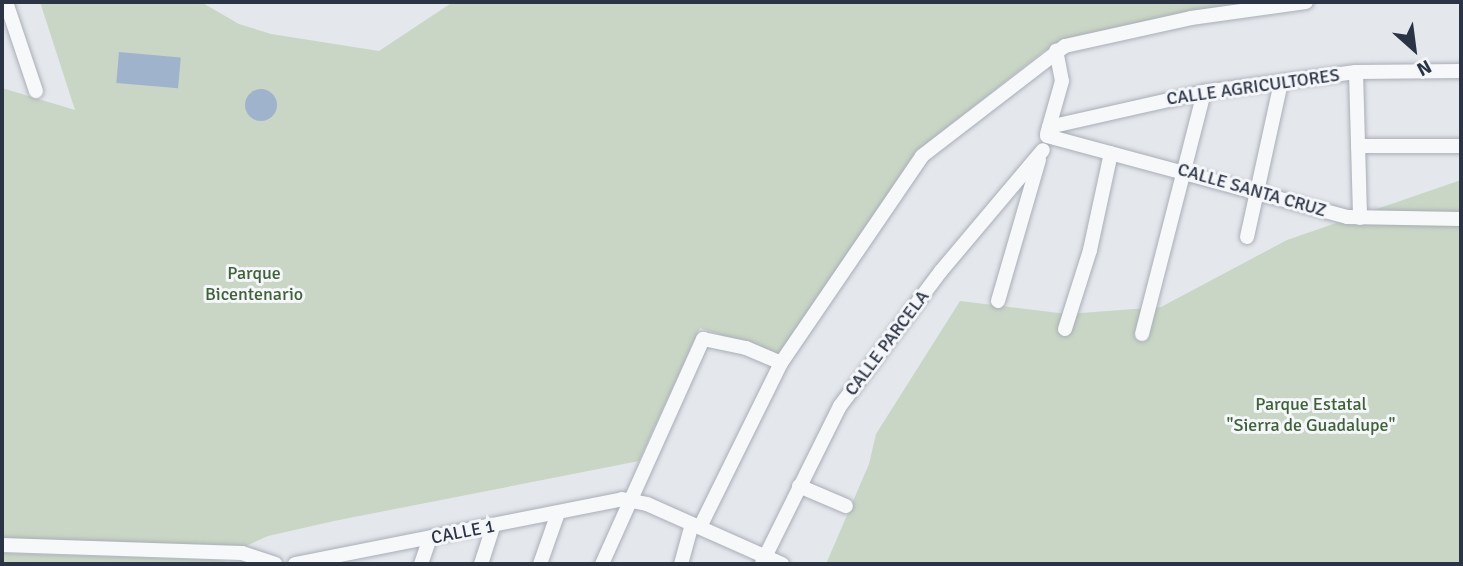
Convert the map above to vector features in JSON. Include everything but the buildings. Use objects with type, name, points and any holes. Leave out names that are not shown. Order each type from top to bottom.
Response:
[{"type":"street","points":[[6,2],[36,91]]},
{"type":"street","points":[[681,564],[696,526],[781,363],[918,160],[1056,51],[1082,40],[1191,18],[1306,2]]},
{"type":"street","points":[[998,301],[1062,75],[1056,51]]},
{"type":"street","name":"CALLE AGRICULTORES","points":[[1046,137],[1204,92],[1356,72],[1461,71]]},
{"type":"street","points":[[1356,72],[1360,218]]},
{"type":"street","points":[[1247,237],[1282,82]]},
{"type":"street","points":[[1142,334],[1204,92]]},
{"type":"street","name":"CALLE SANTA CRUZ","points":[[1046,137],[1184,171],[1256,194],[1360,218],[1461,219]]},
{"type":"street","name":"CALLE PARCELA","points":[[763,560],[839,406],[1046,137]]},
{"type":"street","points":[[1358,146],[1461,146]]},
{"type":"street","points":[[1065,328],[1090,250],[1111,153]]},
{"type":"street","points":[[602,564],[704,337],[781,363]]},
{"type":"street","points":[[799,486],[846,506]]},
{"type":"street","points":[[632,500],[696,526],[763,560],[782,564]]},
{"type":"street","name":"CALLE 1","points":[[295,564],[632,500]]},
{"type":"street","points":[[540,564],[558,513]]},
{"type":"street","points":[[481,564],[493,526]]},
{"type":"street","points":[[421,564],[430,538]]},
{"type":"street","points":[[2,545],[236,552],[275,564]]},
{"type":"street","points":[[363,564],[368,548]]},
{"type":"green space","name":"Parque Bicentenario","points":[[40,2],[201,2],[239,24],[271,34],[379,51],[453,2],[1261,2],[1081,35],[1044,51],[915,153],[780,355],[700,328],[639,461],[334,521],[268,536],[237,550],[2,538],[2,88],[75,110]]},
{"type":"green space","name":"Parque Estatal \"Sierra de Guadalupe\"","points":[[1461,180],[1461,564],[826,564],[869,464],[876,434],[960,301],[1067,314],[1161,307],[1287,240]]},
{"type":"green space","points":[[2,553],[217,560],[238,564],[2,564]]},
{"type":"water","points":[[119,52],[181,57],[178,88],[116,83]]},
{"type":"water","points":[[261,89],[273,93],[277,105],[273,117],[261,121],[249,117],[245,105],[249,93]]}]
